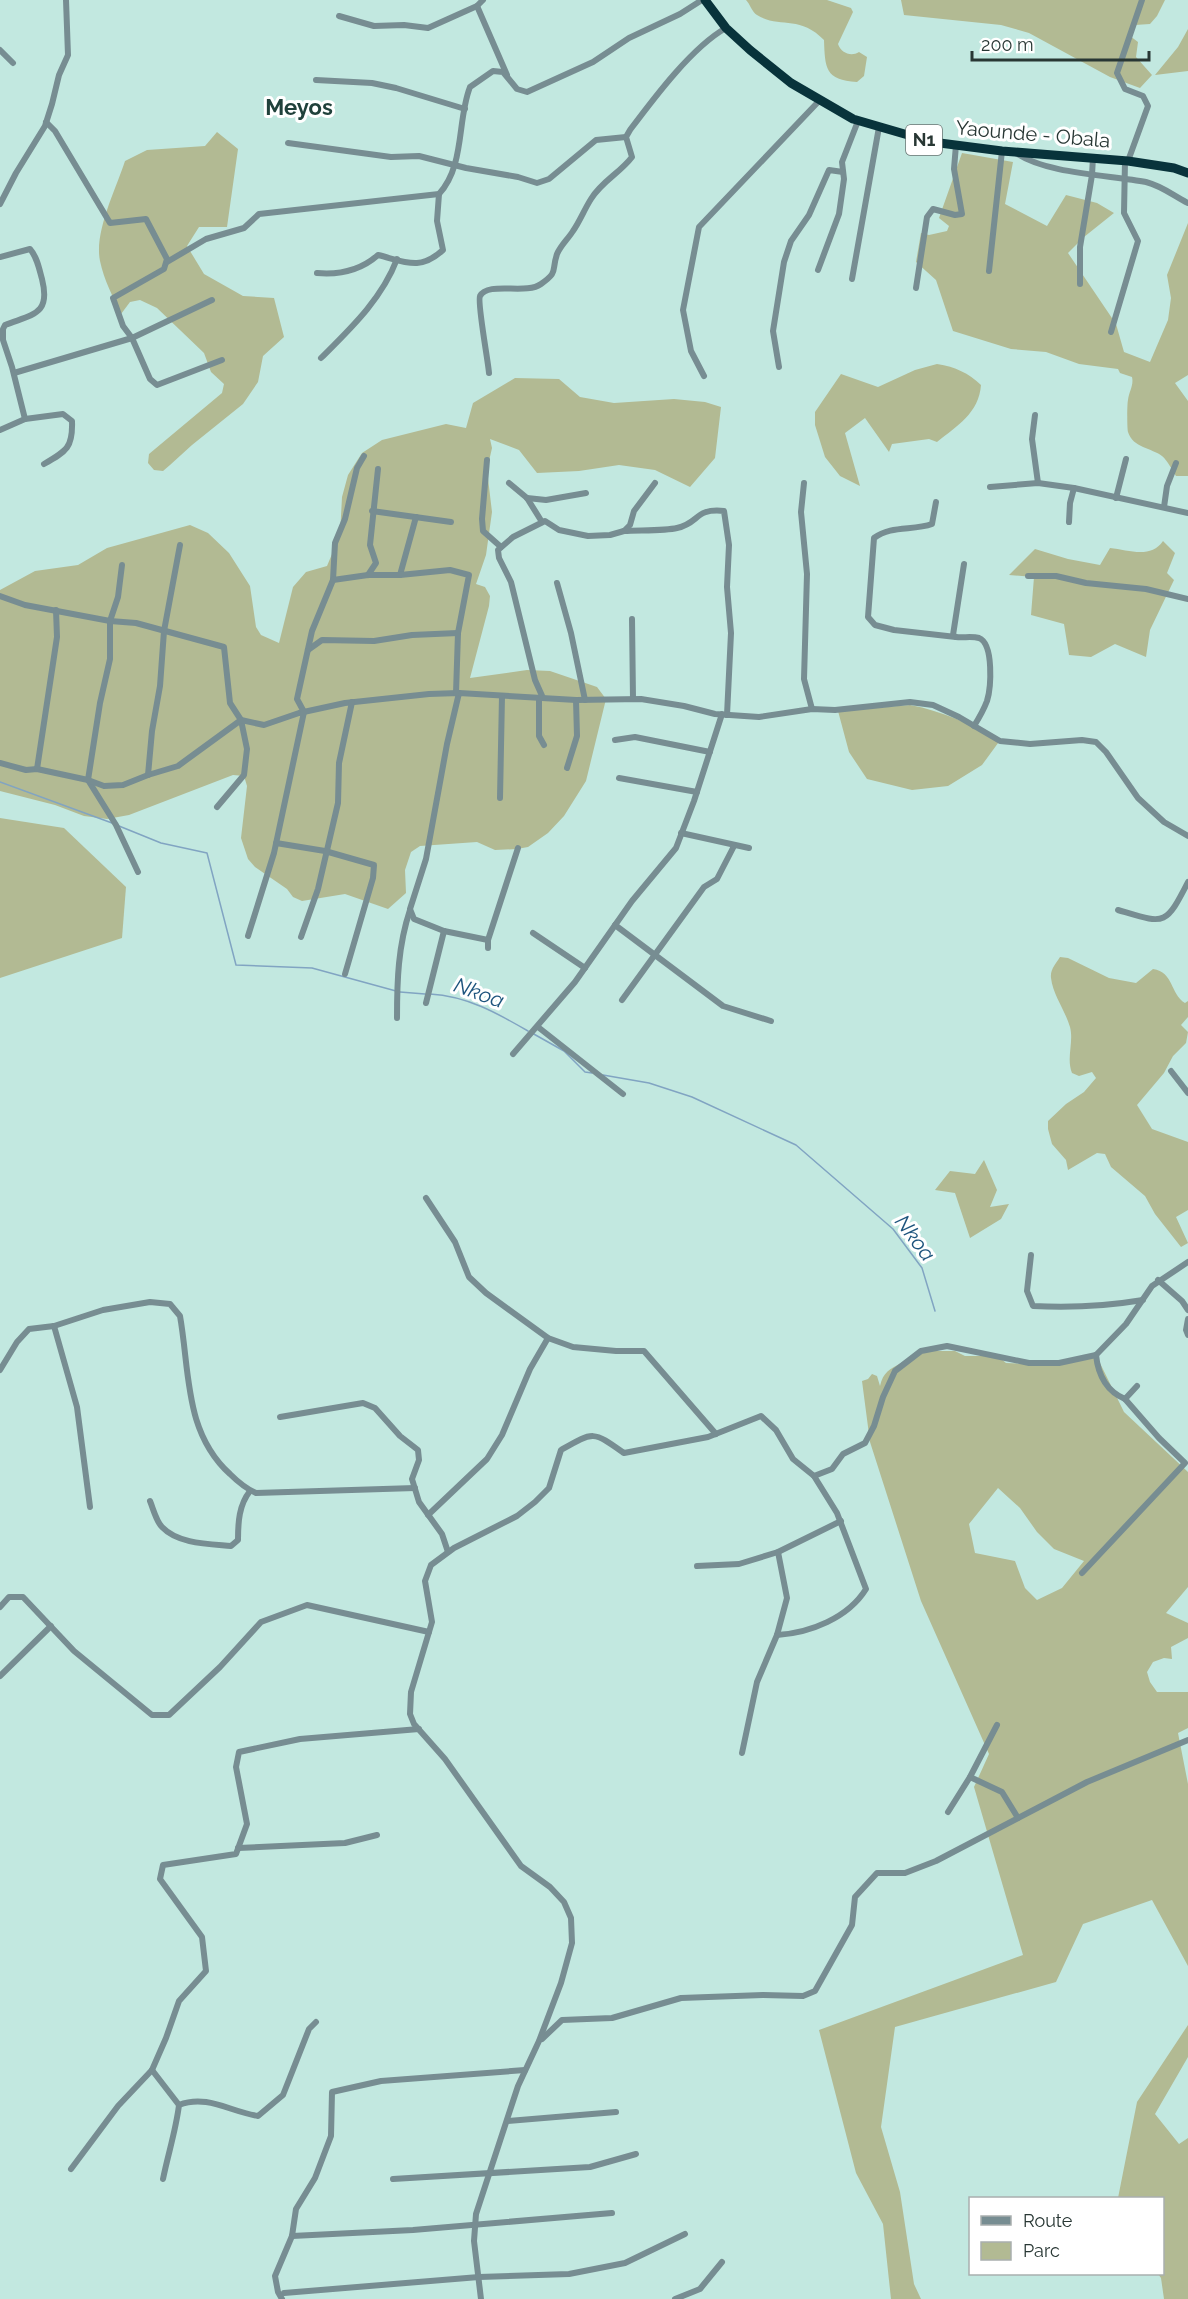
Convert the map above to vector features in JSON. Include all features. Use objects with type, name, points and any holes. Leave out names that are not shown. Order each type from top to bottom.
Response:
[{"type":"highway","name":"Yaounde - Obala","points":[[704,0],[726,28],[791,83],[819,101],[858,121],[912,138],[956,145],[1093,157],[1185,170]]},
{"type":"street","points":[[0,204],[15,173],[46,122],[68,55],[66,0]]},
{"type":"street","points":[[339,16],[374,26],[405,25],[428,28],[477,6],[483,0]]},
{"type":"street","points":[[222,360],[157,385],[150,379],[132,338],[123,326],[113,298],[164,269],[167,262],[206,239],[244,228],[259,214],[439,194],[445,188],[454,165],[470,87],[493,71],[503,72],[517,89],[527,92],[593,62],[629,38],[704,0]]},
{"type":"street","points":[[1111,332],[1138,241],[1124,213],[1125,179],[1127,161],[1148,106],[1143,96],[1125,89],[1117,73],[1142,0]]},
{"type":"street","points":[[477,6],[507,76]]},
{"type":"street","points":[[288,143],[391,156],[419,156],[537,183],[549,179],[596,140],[626,137],[677,71],[714,35],[726,28]]},
{"type":"street","points":[[0,50],[13,63]]},
{"type":"street","points":[[316,80],[372,83],[465,109]]},
{"type":"street","points":[[704,376],[691,351],[683,310],[699,227],[819,101]]},
{"type":"street","points":[[818,270],[839,214],[842,162],[858,121]]},
{"type":"street","points":[[46,122],[55,131],[110,223],[146,219],[167,262]]},
{"type":"street","points":[[852,279],[879,127]]},
{"type":"street","points":[[489,373],[486,341],[478,303],[481,294],[487,290],[538,287],[552,276],[557,254],[590,200],[601,185],[626,165],[632,157],[626,137]]},
{"type":"street","points":[[916,288],[927,217],[933,208],[955,216],[962,214],[954,169],[956,145]]},
{"type":"street","points":[[989,271],[1002,150]]},
{"type":"street","points":[[1013,150],[1022,157],[1039,163],[1092,175],[1149,183],[1188,203]]},
{"type":"street","points":[[1080,284],[1080,247],[1093,157]]},
{"type":"street","points":[[779,367],[773,331],[784,262],[791,241],[809,215],[829,170],[843,172]]},
{"type":"street","points":[[316,273],[334,274],[367,265],[378,255],[411,263],[430,261],[443,250],[437,221],[439,194]]},
{"type":"street","points":[[0,256],[30,249],[35,255],[45,292],[43,306],[35,313],[3,329],[3,340],[25,419]]},
{"type":"street","points":[[321,358],[366,311],[390,277],[397,260]]},
{"type":"street","points":[[14,373],[132,338],[212,300]]},
{"type":"street","points":[[0,430],[25,419],[63,414],[72,421],[72,438],[69,447],[44,464]]},
{"type":"street","points":[[1035,415],[1032,439],[1038,483]]},
{"type":"street","points":[[248,936],[276,843],[304,712],[297,699],[312,631],[333,580],[335,543],[345,519],[357,468],[364,456]]},
{"type":"street","points":[[1116,498],[1126,459]]},
{"type":"street","points":[[487,460],[483,531],[501,547]]},
{"type":"street","points":[[1164,507],[1167,486],[1176,463]]},
{"type":"street","points":[[368,575],[375,562],[370,545],[378,469]]},
{"type":"street","points":[[509,483],[527,498],[542,522]]},
{"type":"street","points":[[624,531],[630,525],[634,511],[656,483]]},
{"type":"street","points":[[804,483],[801,512],[807,574],[804,679],[812,709]]},
{"type":"street","points":[[990,487],[1038,483],[1074,488],[1188,513]]},
{"type":"street","points":[[1069,522],[1074,488]]},
{"type":"street","points":[[527,498],[546,500],[586,493]]},
{"type":"street","points":[[936,502],[932,524],[923,527],[906,527],[879,534],[874,538],[868,617],[875,625],[894,630],[980,639],[985,643],[988,651],[989,692],[987,701],[974,726]]},
{"type":"street","points":[[513,1054],[538,1027],[585,968],[615,925],[676,848],[724,715],[731,633],[727,587],[729,545],[724,511],[709,510],[688,524],[675,529],[624,531],[610,535],[588,536],[559,530],[545,521],[513,537],[501,547],[498,554],[511,582],[541,698],[539,736],[544,745]]},
{"type":"street","points":[[372,511],[452,522]]},
{"type":"street","points":[[400,575],[416,517]]},
{"type":"street","points":[[148,775],[152,731],[160,686],[164,631],[180,545]]},
{"type":"street","points":[[956,637],[953,635],[964,564]]},
{"type":"street","points":[[122,565],[118,597],[110,621],[110,659],[100,702],[88,780],[116,825],[138,872]]},
{"type":"street","points":[[333,580],[368,575],[400,575],[450,570],[469,575],[459,633],[458,693],[426,859],[403,930],[398,962],[397,1018]]},
{"type":"street","points":[[1028,576],[1056,576],[1086,583],[1146,589],[1188,600]]},
{"type":"street","points":[[557,583],[572,633],[585,699]]},
{"type":"street","points":[[0,596],[25,605],[110,621],[136,623],[224,646],[230,703],[241,720],[247,749],[244,775],[217,807]]},
{"type":"street","points":[[37,769],[57,637],[56,610]]},
{"type":"street","points":[[632,620],[633,699]]},
{"type":"street","points":[[308,651],[322,640],[374,641],[412,635],[459,633]]},
{"type":"street","points":[[0,763],[26,770],[37,769],[88,780],[104,786],[123,786],[178,766],[241,720],[264,725],[304,712],[352,702],[429,694],[458,693],[576,700],[633,699],[684,706],[724,715],[759,717],[812,709],[835,710],[910,702],[933,705],[1000,741],[1030,744],[1082,740],[1096,742],[1106,752],[1138,798],[1164,822],[1188,836]]},
{"type":"street","points":[[500,798],[502,696]]},
{"type":"street","points":[[567,768],[578,736],[576,700]]},
{"type":"street","points":[[301,938],[318,889],[338,803],[339,763],[352,702]]},
{"type":"street","points":[[615,740],[635,737],[710,752]]},
{"type":"street","points":[[619,778],[697,792]]},
{"type":"street","points":[[681,833],[749,848]]},
{"type":"street","points":[[276,843],[325,851],[374,866],[373,878],[345,974]]},
{"type":"street","points":[[622,1000],[704,887],[717,879],[734,846]]},
{"type":"street","points":[[410,909],[414,919],[488,944],[518,848]]},
{"type":"street","points":[[1118,910],[1154,921],[1165,918],[1178,901],[1188,882]]},
{"type":"street","points":[[615,925],[723,1006],[771,1021]]},
{"type":"street","points":[[426,1004],[444,931]]},
{"type":"street","points":[[533,933],[585,968]]},
{"type":"street","points":[[538,1027],[622,1094]]},
{"type":"street","points":[[1171,1071],[1188,1093]]},
{"type":"street","points":[[426,1198],[455,1242],[469,1277],[486,1293],[548,1338],[573,1347],[616,1352],[644,1351],[716,1434]]},
{"type":"street","points":[[1031,1255],[1027,1291],[1033,1306],[1062,1308],[1143,1300]]},
{"type":"street","points":[[814,1476],[832,1469],[843,1454],[865,1443],[895,1371],[921,1352],[947,1346],[1029,1363],[1059,1362],[1096,1355],[1126,1324],[1152,1286],[1188,1262]]},
{"type":"street","points":[[1158,1280],[1182,1301],[1188,1310]]},
{"type":"street","points":[[0,1370],[17,1342],[29,1329],[54,1326],[104,1310],[150,1302],[170,1304],[180,1316],[194,1416],[214,1460],[246,1489],[256,1493],[415,1488]]},
{"type":"street","points":[[1188,1319],[1186,1330],[1188,1335]]},
{"type":"street","points":[[54,1326],[78,1407],[90,1507]]},
{"type":"street","points":[[428,1515],[486,1459],[502,1436],[530,1369],[548,1338]]},
{"type":"street","points":[[1082,1573],[1185,1462],[1159,1438],[1125,1399],[1105,1385],[1096,1355]]},
{"type":"street","points":[[1125,1399],[1137,1386]]},
{"type":"street","points":[[280,1417],[363,1403],[375,1408],[400,1436],[418,1450],[419,1460],[412,1479],[419,1502],[442,1534],[448,1552]]},
{"type":"street","points":[[482,2299],[474,2241],[476,2214],[518,2086],[539,2041],[561,1983],[572,1943],[571,1918],[564,1902],[550,1887],[521,1866],[410,1714],[411,1692],[432,1622],[425,1581],[431,1565],[448,1552],[517,1516],[535,1502],[549,1488],[561,1450],[587,1435],[601,1436],[624,1453],[650,1450],[716,1434],[761,1416],[776,1430],[793,1459],[814,1476],[840,1521],[866,1589],[861,1598],[815,1629],[777,1635]]},
{"type":"street","points":[[150,1501],[160,1526],[173,1535],[194,1542],[231,1546],[238,1540],[238,1524],[243,1499],[250,1491]]},
{"type":"street","points":[[697,1566],[739,1564],[778,1552],[840,1521]]},
{"type":"street","points":[[742,1753],[757,1682],[777,1635],[787,1598],[778,1552]]},
{"type":"street","points":[[0,1606],[9,1597],[23,1597],[74,1651],[152,1714],[170,1715],[261,1622],[307,1605],[429,1632]]},
{"type":"street","points":[[0,1676],[51,1626]]},
{"type":"street","points":[[948,1812],[970,1777],[997,1725]]},
{"type":"street","points":[[71,2169],[118,2106],[152,2070],[179,2001],[206,1971],[202,1937],[160,1879],[163,1865],[236,1854],[247,1824],[236,1767],[239,1752],[300,1739],[419,1729]]},
{"type":"street","points":[[539,2041],[562,2020],[612,2018],[681,1998],[803,1996],[815,1991],[852,1925],[855,1897],[877,1873],[905,1873],[936,1861],[1087,1782],[1188,1740]]},
{"type":"street","points":[[970,1777],[1002,1792],[1018,1818]]},
{"type":"street","points":[[238,1848],[345,1844],[377,1835]]},
{"type":"street","points":[[179,2105],[192,2100],[217,2104],[258,2116],[283,2095],[309,2029],[316,2022]]},
{"type":"street","points":[[152,2070],[179,2105],[176,2130],[169,2149],[163,2179]]},
{"type":"street","points":[[525,2070],[381,2081],[332,2092],[331,2136],[315,2178],[297,2209],[292,2236],[274,2276],[278,2292],[283,2296],[479,2277],[569,2274],[626,2263],[685,2234]]},
{"type":"street","points":[[507,2121],[616,2112]]},
{"type":"street","points":[[393,2179],[590,2167],[636,2154]]},
{"type":"street","points":[[292,2236],[612,2213]]},
{"type":"street","points":[[675,2299],[700,2289],[722,2262]]},
{"type":"green space","points":[[746,0],[827,0],[851,8],[853,12],[838,44],[841,50],[847,53],[859,52],[867,57],[864,76],[857,82],[838,79],[826,65],[824,40],[815,32],[798,24],[765,19],[755,14]]},
{"type":"green space","points":[[901,0],[1165,0],[1150,24],[1135,25],[1130,36],[1138,42],[1136,57],[1152,75],[1140,88],[1110,77],[1029,33],[1001,25],[904,15]]},
{"type":"green space","points":[[1188,29],[1188,71],[1155,75],[1178,47]]},
{"type":"green space","points":[[217,132],[238,149],[227,227],[199,227],[187,246],[204,274],[243,296],[274,298],[284,337],[263,356],[258,382],[243,404],[163,471],[154,470],[148,463],[149,454],[222,393],[224,384],[211,372],[204,353],[157,308],[140,300],[130,302],[121,314],[100,261],[100,237],[125,161],[147,150],[205,146]]},
{"type":"green space","points":[[962,153],[1013,162],[1005,204],[1047,226],[1066,195],[1097,203],[1114,213],[1068,253],[1116,324],[1124,352],[1150,362],[1168,320],[1171,298],[1167,275],[1188,223],[1188,375],[1175,383],[1188,401],[1188,476],[1176,476],[1162,456],[1138,445],[1130,437],[1127,411],[1132,377],[1120,373],[1118,369],[1079,364],[1046,352],[1011,349],[953,331],[936,280],[916,262],[921,233],[929,235],[947,231],[949,226],[939,218]]},
{"type":"green space","points":[[937,364],[961,371],[981,385],[976,403],[966,418],[937,442],[929,439],[892,444],[889,452],[865,418],[845,433],[860,486],[840,476],[825,457],[815,425],[815,412],[841,374],[878,387],[915,370]]},
{"type":"green space","points":[[515,378],[559,379],[580,397],[614,403],[674,399],[705,402],[721,407],[715,458],[690,487],[655,470],[619,465],[579,471],[537,473],[519,450],[490,439],[492,448],[487,470],[492,512],[486,555],[476,584],[485,587],[490,596],[470,678],[527,670],[550,671],[597,687],[606,699],[586,781],[564,816],[548,833],[528,847],[517,849],[495,850],[477,842],[420,846],[411,852],[405,870],[406,893],[388,909],[345,894],[302,901],[293,897],[287,889],[255,867],[248,859],[241,838],[247,786],[244,776],[233,775],[129,815],[107,819],[84,816],[55,805],[0,791],[0,590],[35,571],[78,565],[107,548],[190,525],[208,533],[229,553],[250,586],[256,627],[261,635],[279,643],[293,587],[306,572],[327,566],[340,535],[342,497],[348,475],[362,453],[382,440],[446,424],[466,428],[473,403]]},
{"type":"green space","points":[[1163,541],[1175,553],[1167,573],[1174,580],[1150,630],[1146,657],[1115,644],[1091,657],[1069,655],[1064,624],[1031,615],[1034,577],[1009,575],[1035,549],[1068,559],[1100,565],[1110,548],[1146,552],[1158,547]]},
{"type":"green space","points":[[910,705],[945,715],[1001,739],[982,765],[948,786],[912,790],[867,779],[849,752],[838,711]]},
{"type":"green space","points":[[0,818],[64,828],[126,887],[122,938],[0,978]]},
{"type":"green space","points":[[1060,957],[1068,958],[1109,978],[1136,983],[1153,969],[1160,971],[1165,974],[1180,999],[1185,1003],[1188,1001],[1188,1017],[1181,1025],[1188,1032],[1186,1043],[1173,1056],[1164,1073],[1137,1105],[1152,1129],[1188,1142],[1188,1210],[1176,1217],[1188,1243],[1181,1247],[1155,1214],[1145,1196],[1111,1167],[1105,1154],[1097,1153],[1068,1170],[1066,1160],[1052,1144],[1048,1121],[1066,1104],[1084,1092],[1096,1078],[1092,1072],[1079,1076],[1072,1073],[1070,1067],[1070,1027],[1051,978],[1052,969]]},
{"type":"green space","points":[[984,1160],[997,1190],[990,1207],[1009,1204],[1001,1219],[970,1238],[955,1193],[935,1190],[950,1171],[975,1174]]},
{"type":"green space","points":[[922,1349],[955,1351],[965,1356],[998,1356],[1006,1363],[1058,1365],[1095,1353],[1124,1412],[1188,1472],[1188,1587],[1166,1613],[1188,1623],[1188,1638],[1171,1647],[1172,1659],[1164,1658],[1153,1662],[1147,1672],[1157,1692],[1188,1692],[1188,1728],[1178,1733],[1188,1784],[1188,1966],[1152,1900],[1083,1924],[1056,1982],[895,2027],[881,2127],[900,2192],[914,2284],[921,2299],[891,2299],[883,2224],[856,2173],[819,2030],[1023,1955],[974,1787],[989,1754],[921,1601],[870,1442],[862,1381],[868,1379],[872,1374],[877,1376],[880,1386],[883,1377],[888,1372]],"holes":[[[998,1488],[1020,1508],[1037,1532],[1054,1549],[1084,1561],[1062,1588],[1037,1600],[1025,1588],[1015,1561],[975,1553],[969,1524]]]},
{"type":"green space","points":[[1188,2025],[1188,2057],[1155,2114],[1179,2144],[1188,2138],[1188,2299],[1164,2299],[1159,2275],[1164,2275],[1164,2197],[1118,2197],[1137,2102]]},
{"type":"waterway","name":"Nkoa","points":[[0,782],[112,823]]},
{"type":"waterway","name":"Nkoa","points":[[119,826],[161,843],[207,853],[236,965],[312,968],[396,991]]},
{"type":"waterway","name":"Nkoa","points":[[400,992],[425,994]]},
{"type":"waterway","name":"Nkoa","points":[[430,994],[444,995],[469,1002],[528,1031]]},
{"type":"waterway","name":"Nkoa","points":[[532,1033],[564,1051],[585,1072],[592,1073]]},
{"type":"waterway","name":"Nkoa","points":[[603,1075],[649,1083],[692,1097],[796,1145],[893,1229],[922,1268],[935,1311]]},
{"type":"district","name":"Meyos","points":[[299,107]]}]
